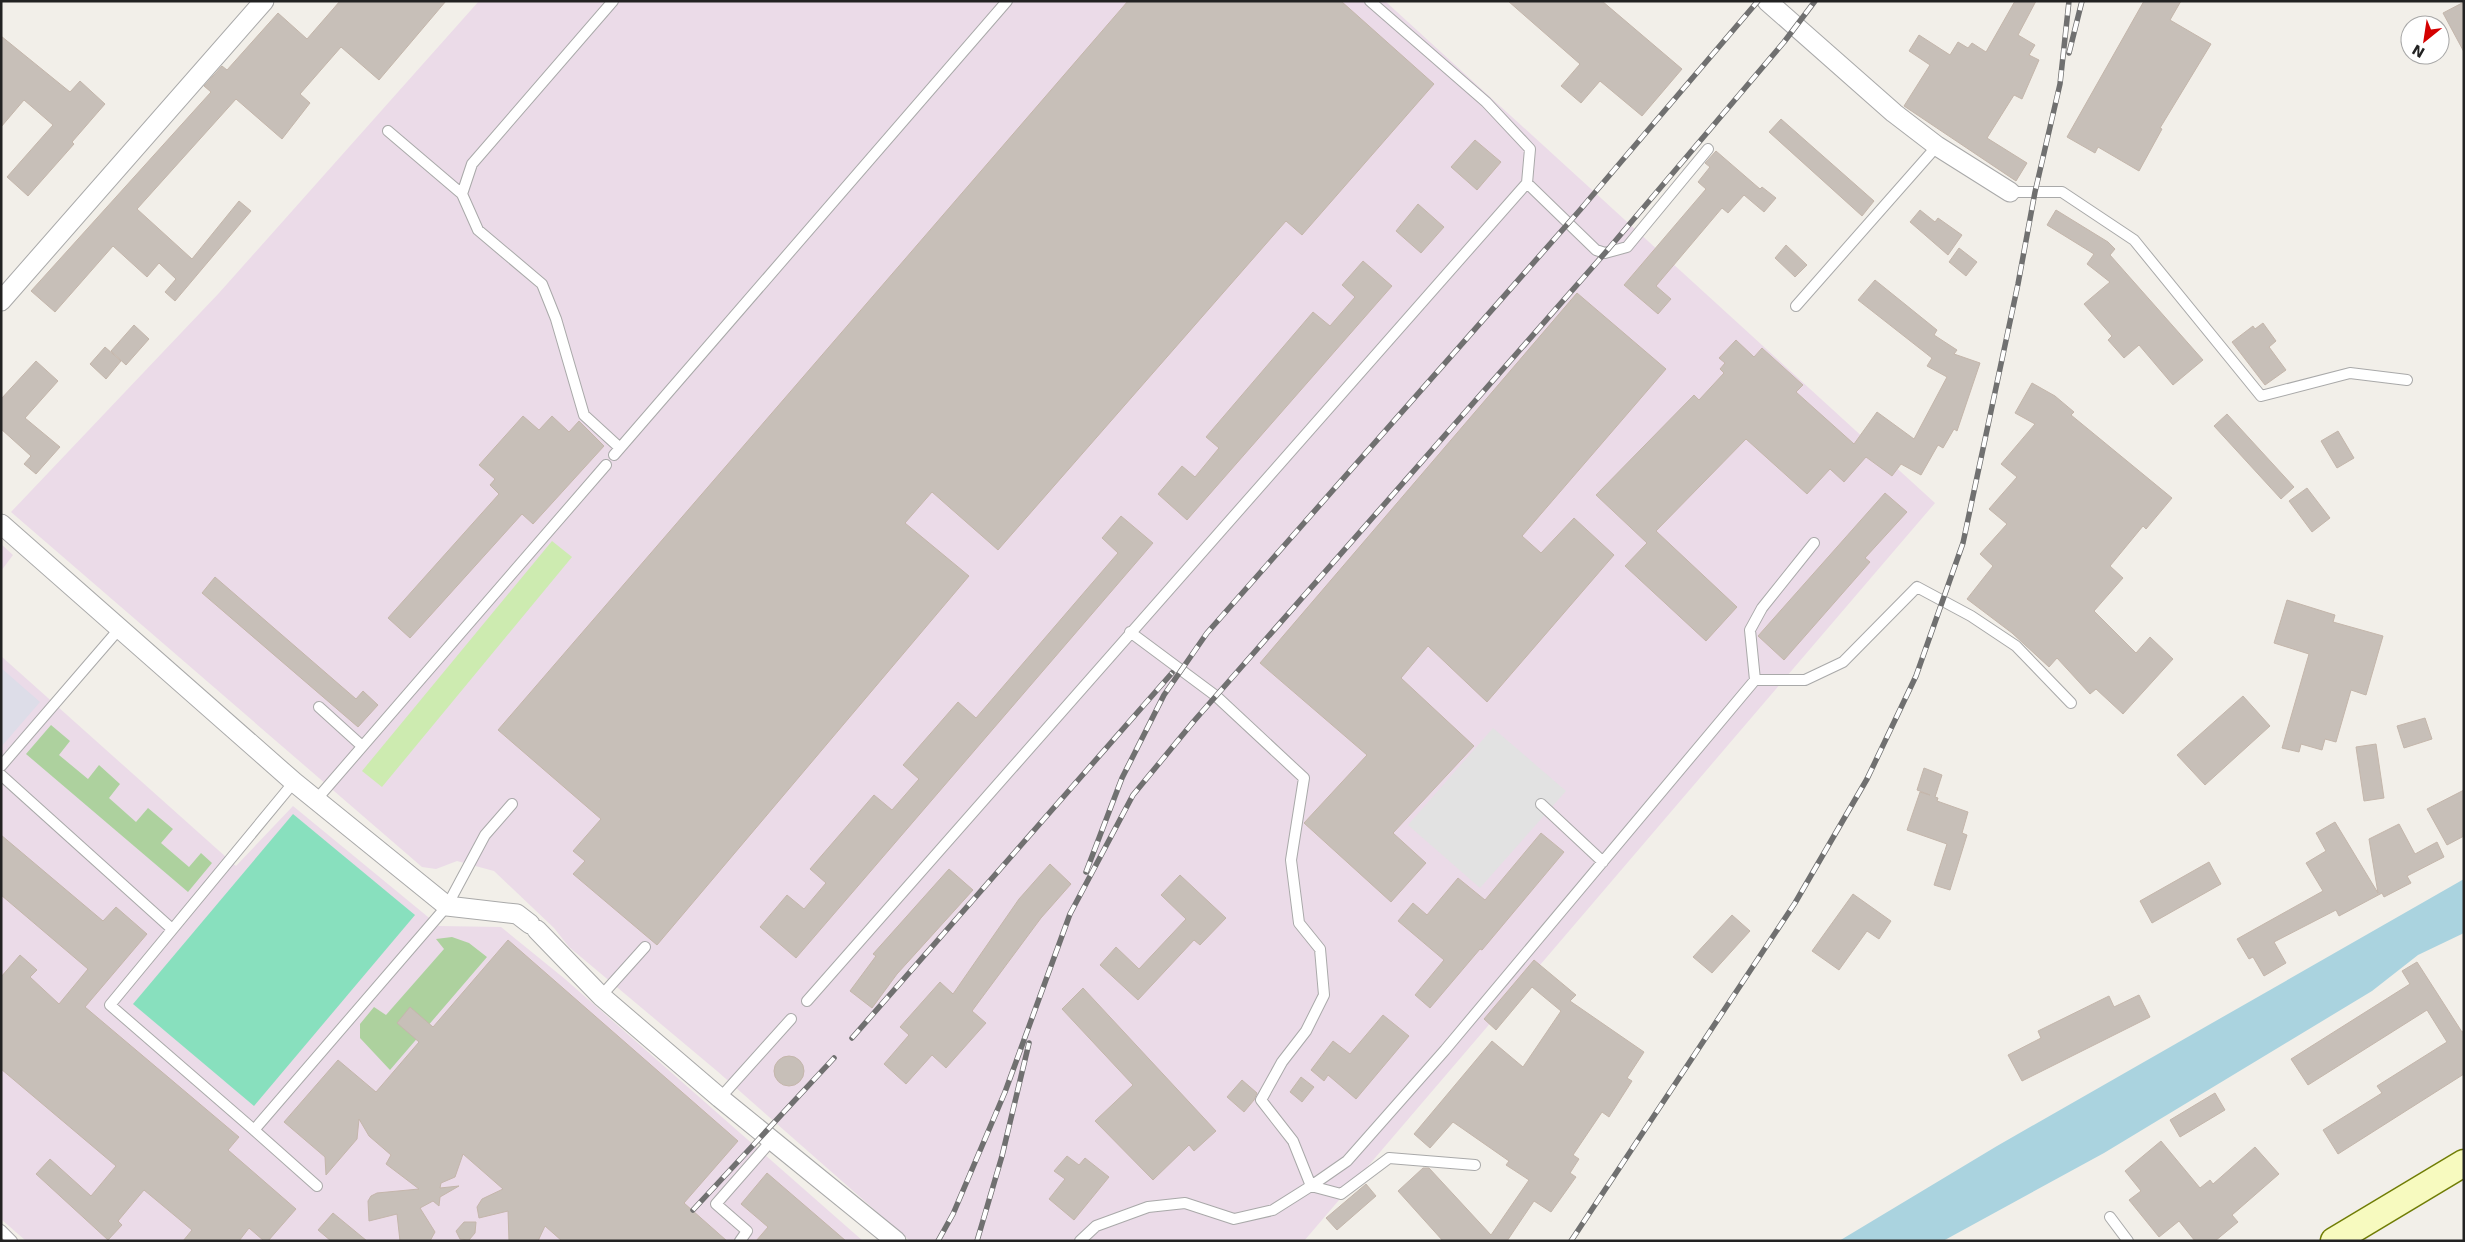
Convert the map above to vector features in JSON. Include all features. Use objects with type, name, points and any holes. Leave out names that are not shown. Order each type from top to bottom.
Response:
[{"type":"main road","points":[[2334,1241],[2464,1163]]},
{"type":"street","points":[[1,301],[264,1]]},
{"type":"street","points":[[1767,1],[1894,113],[1937,146],[2010,192]]},
{"type":"street","points":[[1,524],[294,782],[447,906],[517,914],[534,927],[601,996],[720,1098],[896,1241]]},
{"type":"lane","points":[[462,194],[472,164],[613,1]]},
{"type":"lane","points":[[388,131],[462,194],[478,230],[542,284],[556,319],[584,416],[617,452],[1008,1]]},
{"type":"lane","points":[[808,1000],[1527,183],[1530,149],[1486,102],[1370,1]]},
{"type":"lane","points":[[1796,306],[1937,146]]},
{"type":"lane","points":[[1527,183],[1596,250],[1605,253],[1627,247],[1708,149]]},
{"type":"lane","points":[[2010,192],[2062,192],[2134,240],[2261,396],[2350,373],[2407,380]]},
{"type":"lane","points":[[316,800],[606,465]]},
{"type":"lane","points":[[1080,1241],[1096,1226],[1148,1207],[1185,1203],[1234,1219],[1273,1210],[1347,1161],[1445,1050],[1755,680],[1750,630],[1762,608],[1814,543]]},
{"type":"lane","points":[[1755,680],[1805,680],[1843,662],[1917,587],[1971,616],[2016,646],[2071,704]]},
{"type":"lane","points":[[1,766],[120,628]]},
{"type":"lane","points":[[1130,632],[1216,696],[1304,778],[1291,860],[1299,923],[1320,950],[1324,995],[1306,1031],[1282,1062],[1261,1100],[1293,1141],[1311,1186]]},
{"type":"lane","points":[[319,707],[362,746]]},
{"type":"lane","points":[[1,775],[172,929]]},
{"type":"lane","points":[[294,782],[110,1005],[317,1186]]},
{"type":"lane","points":[[254,1130],[447,906],[485,835],[512,804]]},
{"type":"lane","points":[[1541,804],[1603,862]]},
{"type":"lane","points":[[601,996],[645,948]]},
{"type":"lane","points":[[720,1098],[791,1019]]},
{"type":"lane","points":[[740,1241],[747,1231],[716,1204],[772,1140]]},
{"type":"lane","points":[[1311,1186],[1340,1194],[1389,1158],[1475,1165]]},
{"type":"lane","points":[[2110,1217],[2128,1241]]},
{"type":"lane","points":[[1,1230],[12,1241]]},
{"type":"shaded area","points":[[479,1],[1385,1],[1935,503],[1304,1241],[910,1241],[717,1071],[569,947],[554,928],[494,871],[457,861],[436,869],[422,867],[11,512],[219,293]]},
{"type":"shaded area","points":[[1,544],[13,555],[1,571]]},
{"type":"shaded area","points":[[1,656],[236,866],[293,806],[439,926],[501,927],[565,979],[863,1241],[26,1241],[1,1219]]},
{"type":"shaded area","points":[[1,668],[40,702],[1,747]]},
{"type":"shaded area","points":[[1493,728],[1566,791],[1480,888],[1408,825]]},
{"type":"green space","points":[[552,541],[572,557],[382,787],[362,771]]},
{"type":"green space","points":[[51,725],[70,741],[59,755],[88,779],[99,765],[120,784],[109,798],[136,822],[148,808],[173,829],[161,843],[189,867],[201,853],[212,863],[188,892],[26,754]]},
{"type":"green space","points":[[293,814],[415,915],[254,1106],[133,1004]]},
{"type":"green space","points":[[452,937],[469,943],[487,957],[390,1070],[360,1038],[360,1024],[374,1007],[386,1015],[444,949],[436,939]]},
{"type":"water","points":[[2464,879],[2464,933],[2418,955],[2372,991],[2104,1153],[1943,1241],[1839,1241],[1997,1146]]},
{"type":"building","points":[[340,1],[446,1],[379,80],[341,47],[300,94],[310,103],[282,139],[236,99],[137,209],[192,259],[239,201],[251,211],[175,301],[165,292],[176,279],[159,263],[147,277],[113,246],[55,312],[31,291],[211,92],[204,86],[222,66],[227,70],[278,13],[307,39]]},
{"type":"building","points":[[1128,1],[1341,1],[1434,84],[1302,235],[1286,221],[998,550],[932,492],[905,523],[969,576],[657,945],[573,874],[585,861],[573,851],[601,819],[498,730]]},
{"type":"building","points":[[1508,1],[1602,1],[1682,69],[1642,116],[1600,81],[1581,103],[1561,86],[1580,64]]},
{"type":"building","points":[[2015,1],[2036,1],[2018,35],[2035,45],[2029,55],[2039,60],[2022,99],[2014,95],[1987,138],[2027,163],[2016,181],[1904,106],[1930,65],[1909,51],[1919,35],[1950,55],[1958,42],[1968,48],[1972,43],[1986,52]]},
{"type":"building","points":[[2144,1],[2181,1],[2170,20],[2211,44],[2160,128],[2162,129],[2139,171],[2098,147],[2095,153],[2067,137]]},
{"type":"building","points":[[2464,2],[2464,52],[2450,26],[2450,15],[2444,15],[2443,13]]},
{"type":"building","points":[[1,36],[70,92],[80,81],[105,104],[72,142],[74,144],[28,196],[7,177],[53,125],[24,100],[1,127]]},
{"type":"building","points":[[1781,119],[1874,201],[1862,216],[1769,132]]},
{"type":"building","points":[[1475,140],[1501,162],[1477,190],[1451,167]]},
{"type":"building","points":[[1716,151],[1760,189],[1762,187],[1776,198],[1764,212],[1744,195],[1728,213],[1722,208],[1656,286],[1671,299],[1658,314],[1624,285],[1706,189],[1698,182],[1710,167],[1705,163]]},
{"type":"building","points":[[1418,204],[1444,227],[1421,253],[1396,231]]},
{"type":"building","points":[[1920,210],[1935,222],[1938,218],[1962,235],[1948,255],[1910,222]]},
{"type":"building","points":[[2056,210],[2108,242],[2115,249],[2110,255],[2203,360],[2173,385],[2139,345],[2124,358],[2108,340],[2112,336],[2084,304],[2110,282],[2087,264],[2094,254],[2047,225]]},
{"type":"building","points":[[1786,245],[1807,265],[1795,277],[1775,258]]},
{"type":"building","points":[[1959,248],[1977,262],[1966,276],[1949,262]]},
{"type":"building","points":[[1363,261],[1392,286],[1187,520],[1158,494],[1182,466],[1195,477],[1219,448],[1206,437],[1313,312],[1330,326],[1355,297],[1342,285]]},
{"type":"building","points":[[1875,280],[1937,330],[1934,335],[1957,350],[1954,354],[1980,363],[1957,431],[1954,429],[1943,448],[1938,445],[1921,475],[1901,464],[1892,476],[1866,457],[1844,482],[1830,469],[1807,494],[1746,439],[1656,531],[1737,607],[1706,641],[1625,566],[1647,543],[1596,495],[1694,395],[1699,400],[1724,373],[1720,369],[1725,363],[1719,358],[1736,340],[1754,357],[1762,348],[1803,385],[1796,392],[1854,444],[1877,412],[1914,439],[1947,377],[1927,366],[1932,358],[1858,300]]},
{"type":"building","points":[[1577,293],[1666,369],[1522,536],[1541,553],[1574,518],[1614,555],[1487,702],[1428,646],[1401,678],[1474,746],[1393,833],[1426,863],[1391,902],[1304,823],[1367,755],[1260,663]]},
{"type":"building","points":[[2263,323],[2276,341],[2269,347],[2286,370],[2265,385],[2232,342],[2253,326],[2255,329]]},
{"type":"building","points":[[134,325],[149,339],[126,365],[111,351]]},
{"type":"building","points":[[105,347],[121,361],[106,379],[90,364]]},
{"type":"building","points":[[36,361],[58,381],[25,418],[60,447],[36,474],[24,464],[31,456],[1,429],[1,399]]},
{"type":"building","points":[[2032,383],[2055,396],[2074,412],[2071,415],[2172,498],[2146,529],[2143,526],[2110,566],[2123,578],[2094,611],[2136,653],[2150,637],[2173,659],[2123,714],[2096,689],[2090,694],[2057,658],[2049,667],[2012,633],[1967,599],[1993,566],[1980,554],[2007,524],[1989,509],[2017,477],[2001,464],[2035,424],[2015,413]]},
{"type":"building","points":[[2227,414],[2294,487],[2281,499],[2214,426]]},
{"type":"building","points":[[523,416],[539,430],[552,416],[569,432],[579,421],[604,446],[533,524],[522,514],[410,638],[388,618],[499,494],[490,485],[495,479],[479,465]]},
{"type":"building","points":[[2338,431],[2354,458],[2337,468],[2321,441]]},
{"type":"building","points":[[2307,488],[2330,518],[2312,532],[2289,501]]},
{"type":"building","points":[[1885,493],[1907,512],[1865,558],[1870,562],[1784,660],[1758,636]]},
{"type":"building","points":[[1121,516],[1153,543],[796,958],[760,927],[787,895],[804,909],[826,883],[810,869],[874,795],[892,810],[919,779],[903,765],[958,702],[976,718],[1118,553],[1102,538]]},
{"type":"building","points":[[215,577],[356,699],[363,691],[378,705],[358,727],[202,593]]},
{"type":"building","points":[[2287,600],[2335,615],[2333,622],[2383,636],[2366,695],[2351,690],[2336,742],[2325,739],[2322,750],[2301,744],[2299,752],[2282,748],[2309,654],[2274,643]]},
{"type":"building","points":[[2243,696],[2270,726],[2205,785],[2177,755]]},
{"type":"building","points":[[2425,718],[2432,739],[2404,748],[2397,726]]},
{"type":"building","points":[[2376,744],[2384,798],[2364,801],[2356,747]]},
{"type":"building","points":[[1924,768],[1942,775],[1935,797],[1938,798],[1937,801],[1968,812],[1962,833],[1967,835],[1950,890],[1934,885],[1947,844],[1907,830],[1920,792],[1930,795],[1917,790]]},
{"type":"building","points":[[2464,790],[2464,836],[2447,845],[2427,809]]},
{"type":"building","points":[[2335,822],[2378,893],[2369,839],[2399,824],[2415,854],[2437,842],[2444,857],[2407,876],[2411,883],[2384,897],[2382,893],[2339,916],[2336,910],[2274,942],[2286,963],[2264,976],[2253,957],[2249,959],[2237,939],[2323,891],[2306,863],[2326,851],[2316,833]]},
{"type":"building","points":[[1541,833],[1564,852],[1482,950],[1480,949],[1430,1008],[1415,995],[1444,960],[1398,921],[1413,903],[1427,915],[1458,878],[1485,900]]},
{"type":"building","points":[[1,835],[103,921],[116,907],[147,934],[85,1007],[239,1137],[228,1150],[296,1209],[268,1241],[264,1241],[249,1228],[239,1241],[183,1241],[192,1230],[144,1190],[118,1221],[122,1225],[108,1240],[36,1174],[50,1159],[91,1196],[116,1166],[1,1069],[1,977],[20,955],[37,970],[30,977],[59,1004],[88,969],[1,895]]},
{"type":"building","points":[[2209,862],[2221,884],[2152,923],[2140,901]]},
{"type":"building","points":[[1050,864],[1071,884],[1041,918],[972,1011],[986,1023],[946,1068],[932,1055],[906,1084],[884,1064],[909,1035],[900,1027],[940,982],[953,994],[1019,899]]},
{"type":"building","points":[[949,869],[973,890],[897,974],[872,1008],[850,991],[876,956],[873,954]]},
{"type":"building","points":[[1180,875],[1226,918],[1200,945],[1194,940],[1138,1000],[1100,965],[1116,947],[1139,969],[1186,919],[1161,895]]},
{"type":"building","points":[[1853,894],[1891,921],[1879,939],[1867,931],[1839,970],[1812,951]]},
{"type":"building","points":[[1732,915],[1750,931],[1712,973],[1693,957]]},
{"type":"building","points":[[508,940],[738,1141],[684,1203],[727,1241],[562,1241],[545,1226],[538,1241],[509,1241],[508,1211],[479,1218],[477,1207],[482,1199],[503,1189],[463,1154],[455,1177],[441,1183],[440,1188],[459,1186],[440,1197],[439,1206],[433,1201],[420,1208],[435,1232],[430,1241],[400,1241],[397,1214],[369,1221],[368,1201],[371,1196],[377,1193],[419,1189],[386,1164],[391,1155],[369,1136],[359,1119],[357,1139],[326,1175],[325,1157],[284,1122],[338,1060],[376,1092],[419,1042],[397,1023],[410,1007],[433,1027]]},
{"type":"building","points":[[1534,960],[1576,995],[1570,1001],[1644,1052],[1627,1078],[1632,1081],[1609,1117],[1602,1112],[1573,1155],[1579,1159],[1570,1173],[1576,1177],[1551,1212],[1534,1201],[1507,1241],[1443,1241],[1398,1191],[1423,1168],[1429,1168],[1491,1235],[1529,1180],[1506,1165],[1509,1161],[1453,1122],[1430,1148],[1414,1134],[1492,1041],[1523,1067],[1561,1011],[1532,987],[1496,1030],[1484,1019]]},
{"type":"building","points":[[2417,962],[2462,1032],[2464,1031],[2464,1074],[2338,1154],[2323,1130],[2382,1093],[2377,1086],[2447,1042],[2427,1010],[2308,1085],[2291,1059],[2410,984],[2402,971]]},
{"type":"building","points":[[1083,988],[1216,1131],[1194,1151],[1189,1145],[1153,1180],[1095,1121],[1133,1085],[1062,1009]]},
{"type":"building","points":[[2139,995],[2150,1017],[2022,1081],[2008,1055],[2041,1038],[2038,1031],[2109,996],[2114,1007]]},
{"type":"building","points":[[1383,1015],[1409,1036],[1356,1099],[1328,1075],[1324,1081],[1311,1070],[1333,1041],[1350,1054]]},
{"type":"building","points":[[789,1056],[800,1060],[804,1071],[800,1082],[789,1086],[778,1082],[774,1071],[778,1060]]},
{"type":"building","points":[[1301,1077],[1314,1087],[1302,1102],[1290,1092]]},
{"type":"building","points":[[1242,1080],[1257,1093],[1244,1112],[1227,1097]]},
{"type":"building","points":[[2215,1093],[2225,1110],[2180,1137],[2170,1120]]},
{"type":"building","points":[[2161,1141],[2200,1188],[2210,1180],[2213,1184],[2255,1147],[2279,1174],[2232,1215],[2238,1222],[2215,1241],[2195,1241],[2179,1221],[2159,1237],[2129,1200],[2141,1191],[2125,1171]]},
{"type":"building","points":[[1067,1156],[1079,1165],[1085,1158],[1109,1177],[1074,1220],[1049,1199],[1065,1179],[1054,1171]]},
{"type":"building","points":[[767,1173],[846,1241],[756,1241],[768,1227],[741,1204]]},
{"type":"building","points":[[1366,1184],[1376,1196],[1337,1230],[1326,1218]]},
{"type":"building","points":[[333,1213],[367,1241],[331,1241],[318,1230]]},
{"type":"building","points":[[464,1222],[476,1222],[475,1233],[469,1240],[460,1239],[456,1231]]},
{"type":"railway","points":[[1086,872],[1122,778],[1164,695],[1207,633],[1580,210],[1758,1]]},
{"type":"railway","points":[[938,1241],[953,1214],[1005,1092],[1070,914],[1133,795],[1194,721],[1605,253],[1784,42],[1815,1]]},
{"type":"railway","points":[[1571,1241],[1795,903],[1867,779],[1916,676],[1963,543],[2018,284],[2035,192],[2060,84],[2069,1]]},
{"type":"railway","points":[[2069,53],[2082,1]]},
{"type":"railway","points":[[852,1038],[1172,673]]},
{"type":"railway","points":[[977,1241],[1002,1156],[1029,1043]]},
{"type":"railway","points":[[693,1210],[834,1058]]}]
